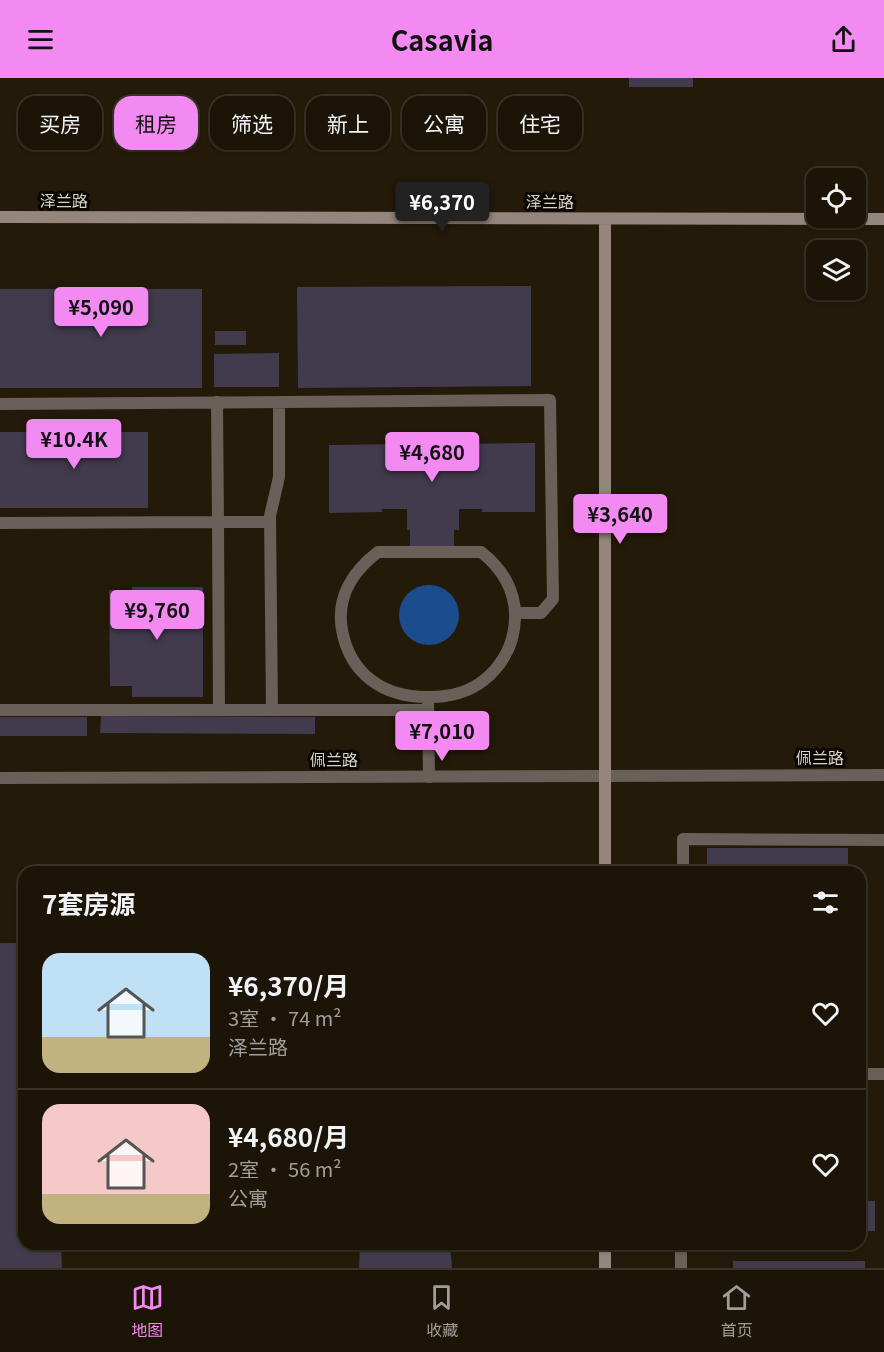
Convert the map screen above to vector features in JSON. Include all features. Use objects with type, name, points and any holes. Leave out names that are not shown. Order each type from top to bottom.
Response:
[{"type":"street","name":"泽兰路","points":[[0,217],[884,219]]},
{"type":"street","points":[[604,219],[605,866]]},
{"type":"street","points":[[0,404],[550,400],[553,599],[541,613],[516,613]]},
{"type":"street","points":[[217,402],[219,710]]},
{"type":"street","points":[[272,710],[270,516],[279,477],[279,402]]},
{"type":"street","points":[[0,523],[270,522]]},
{"type":"street","points":[[378,552],[481,552],[493,561],[505,579],[513,598],[516,613],[511,643],[496,669],[473,688],[444,697],[428,697],[405,696],[383,688],[359,669],[350,656],[342,634],[341,611],[349,583],[357,571],[378,552]]},
{"type":"street","points":[[428,697],[429,777]]},
{"type":"street","points":[[0,710],[428,710]]},
{"type":"street","name":"佩兰路","points":[[0,778],[884,775]]},
{"type":"street","points":[[683,866],[683,839],[884,840]]},
{"type":"street","points":[[866,1074],[884,1074]]},
{"type":"street","points":[[605,1250],[605,1268]]},
{"type":"street","points":[[681,1250],[681,1268]]},
{"type":"water","points":[[423,585],[435,585],[446,590],[454,598],[459,615],[457,627],[446,640],[435,645],[423,645],[412,640],[404,632],[399,621],[399,609],[404,598],[412,590]]},
{"type":"building","points":[[629,78],[693,78],[693,87],[629,87]]},
{"type":"building","points":[[531,286],[531,386],[298,388],[297,287]]},
{"type":"building","points":[[0,289],[202,289],[202,388],[0,388]]},
{"type":"building","points":[[215,331],[246,331],[246,345],[215,345]]},
{"type":"building","points":[[279,353],[279,387],[214,387],[214,354]]},
{"type":"building","points":[[0,432],[148,432],[148,508],[0,508]]},
{"type":"building","points":[[407,438],[456,438],[456,444],[535,443],[535,512],[482,512],[482,509],[459,509],[459,530],[454,530],[454,548],[410,548],[407,509],[329,513],[329,445],[407,444]]},
{"type":"building","points":[[132,587],[203,587],[203,697],[132,697],[132,686],[110,686],[109,590],[132,590]]},
{"type":"building","points":[[101,716],[315,717],[315,734],[100,733]]},
{"type":"building","points":[[0,717],[87,717],[87,736],[0,736]]},
{"type":"building","points":[[707,848],[848,848],[848,866],[707,866]]},
{"type":"building","points":[[0,943],[18,943],[18,1250],[61,1250],[62,1268],[0,1268]]},
{"type":"building","points":[[866,1201],[875,1201],[875,1231],[866,1231]]},
{"type":"building","points":[[360,1250],[450,1250],[452,1268],[359,1268]]},
{"type":"building","points":[[733,1261],[865,1261],[865,1268],[733,1268]]}]
